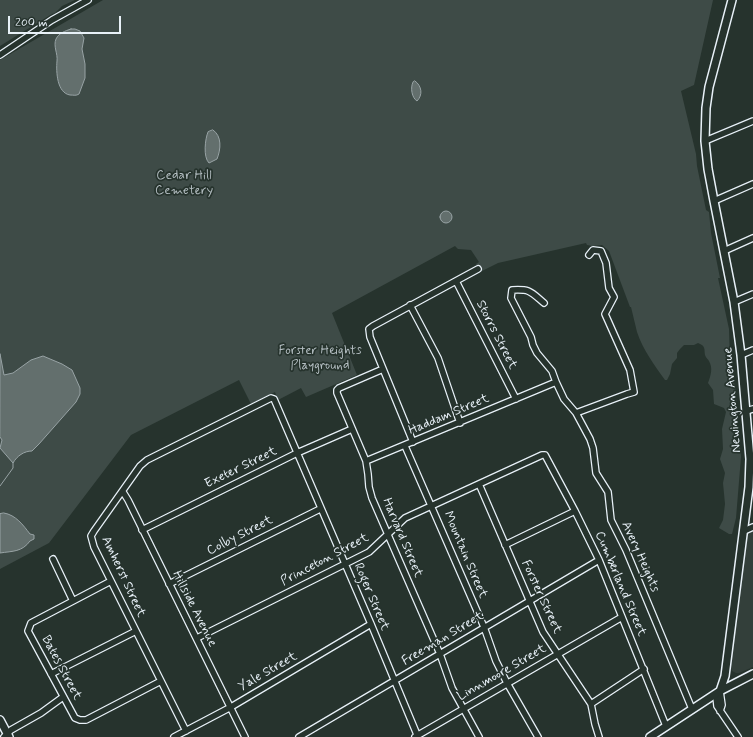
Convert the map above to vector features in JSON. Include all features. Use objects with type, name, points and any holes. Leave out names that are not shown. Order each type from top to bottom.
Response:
[{"type":"main road","name":"Newington Avenue","points":[[720,691],[725,676],[744,530],[750,470],[750,410],[734,302],[708,170],[705,141],[706,108],[710,79],[732,0]]},
{"type":"main road","points":[[650,737],[720,691],[752,675]]},
{"type":"main road","points":[[0,720],[7,736]]},
{"type":"street","points":[[0,55],[56,18],[88,0]]},
{"type":"street","points":[[705,141],[753,121]]},
{"type":"street","points":[[714,201],[753,184]]},
{"type":"street","points":[[724,252],[753,238]]},
{"type":"street","points":[[576,413],[634,392],[630,370],[606,314],[614,297],[609,288],[606,263],[600,251],[593,250],[588,255]]},
{"type":"street","points":[[413,442],[370,337],[369,329],[478,270]]},
{"type":"street","name":"Storrs Street","points":[[456,281],[516,399]]},
{"type":"street","name":"Avery Heights","points":[[544,303],[532,292],[526,289],[512,290],[511,298],[531,337],[537,353],[552,371],[564,400],[576,413],[590,439],[593,448],[596,473],[608,492],[612,520],[692,709]]},
{"type":"street","points":[[734,302],[753,294]]},
{"type":"street","points":[[410,306],[438,358],[460,423]]},
{"type":"street","points":[[741,356],[753,350]]},
{"type":"street","name":"Harvard Street","points":[[383,369],[338,389],[337,393],[366,461],[369,487],[388,535],[440,654],[450,684],[479,737]]},
{"type":"street","name":"Haddam Street","points":[[366,461],[556,382]]},
{"type":"street","name":"Amherst Street","points":[[186,731],[94,547],[91,536],[140,466],[147,460],[271,398],[274,399]]},
{"type":"street","name":"Roger Street","points":[[274,399],[371,624],[416,736]]},
{"type":"street","name":"Exeter Street","points":[[142,530],[297,453],[352,429]]},
{"type":"street","name":"Mountain Street","points":[[405,446],[484,627],[496,660],[507,683],[538,737]]},
{"type":"street","name":"Princeton Street","points":[[197,638],[369,552],[406,518],[542,455],[545,455]]},
{"type":"street","name":"Cumberland Street","points":[[545,455],[548,458],[599,560],[666,726]]},
{"type":"street","name":"Forster Street","points":[[479,484],[543,632],[591,704],[599,737]]},
{"type":"street","name":"Hillside Avenue","points":[[123,492],[245,737]]},
{"type":"street","name":"Colby Street","points":[[169,584],[320,508]]},
{"type":"street","points":[[505,545],[575,511]]},
{"type":"street","points":[[744,530],[753,527]]},
{"type":"street","points":[[53,559],[73,601]]},
{"type":"street","name":"Freeman Street","points":[[299,737],[599,560]]},
{"type":"street","name":"Bates Street","points":[[111,581],[31,623],[28,631],[75,718],[80,720],[86,720],[161,681]]},
{"type":"street","name":"Linnmoore Street","points":[[416,736],[622,617]]},
{"type":"street","name":"Yale Street","points":[[174,737],[231,707],[371,624]]},
{"type":"street","points":[[52,674],[136,631]]},
{"type":"street","points":[[591,704],[644,669]]},
{"type":"street","points":[[720,691],[716,697],[717,706],[738,737]]},
{"type":"street","points":[[7,736],[14,728],[41,713],[63,697]]},
{"type":"shaded area","points":[[71,29],[80,31],[84,38],[82,49],[85,64],[85,78],[79,94],[76,95],[70,95],[62,90],[58,81],[57,71],[56,39],[64,31]]},
{"type":"shaded area","points":[[415,81],[419,85],[421,91],[417,101],[414,98],[412,90],[412,84]]},
{"type":"shaded area","points":[[213,130],[218,136],[220,147],[217,159],[209,163],[205,152],[205,143],[208,132]]},
{"type":"shaded area","points":[[446,211],[450,213],[452,217],[450,221],[446,223],[442,221],[440,217],[442,213]]},
{"type":"shaded area","points":[[0,354],[4,375],[13,373],[31,360],[43,356],[72,370],[80,388],[80,394],[76,402],[39,444],[32,451],[21,454],[13,463],[0,448],[2,440],[0,437]]},
{"type":"shaded area","points":[[4,513],[19,521],[30,534],[34,535],[34,539],[20,549],[0,553],[0,514]]},
{"type":"shaded area","points":[[753,531],[753,667],[736,673],[732,671],[730,666],[748,533]]},
{"type":"green space","points":[[0,0],[75,0],[62,6],[55,13],[0,46]]},
{"type":"green space","name":"Cedar Hill Cemetery","points":[[103,0],[713,0],[694,85],[681,91],[696,154],[706,210],[709,212],[711,233],[720,278],[718,278],[729,329],[730,362],[736,392],[741,457],[736,518],[732,534],[729,534],[719,528],[723,520],[725,504],[723,483],[725,473],[720,459],[723,449],[722,429],[726,412],[724,408],[714,404],[713,390],[708,383],[711,374],[711,366],[705,356],[702,345],[698,343],[694,345],[684,345],[677,353],[677,358],[672,364],[670,374],[667,380],[665,380],[642,345],[631,307],[609,251],[602,245],[592,246],[587,245],[586,243],[498,263],[480,272],[476,264],[479,262],[471,250],[458,249],[455,246],[332,313],[357,375],[306,397],[301,388],[278,400],[275,392],[251,404],[239,380],[131,435],[49,543],[0,569],[0,60]]},
{"type":"waterway","points":[[0,486],[13,468],[13,463]]},
{"type":"park label","name":"Forster Heights Playground","points":[[320,358]]}]
